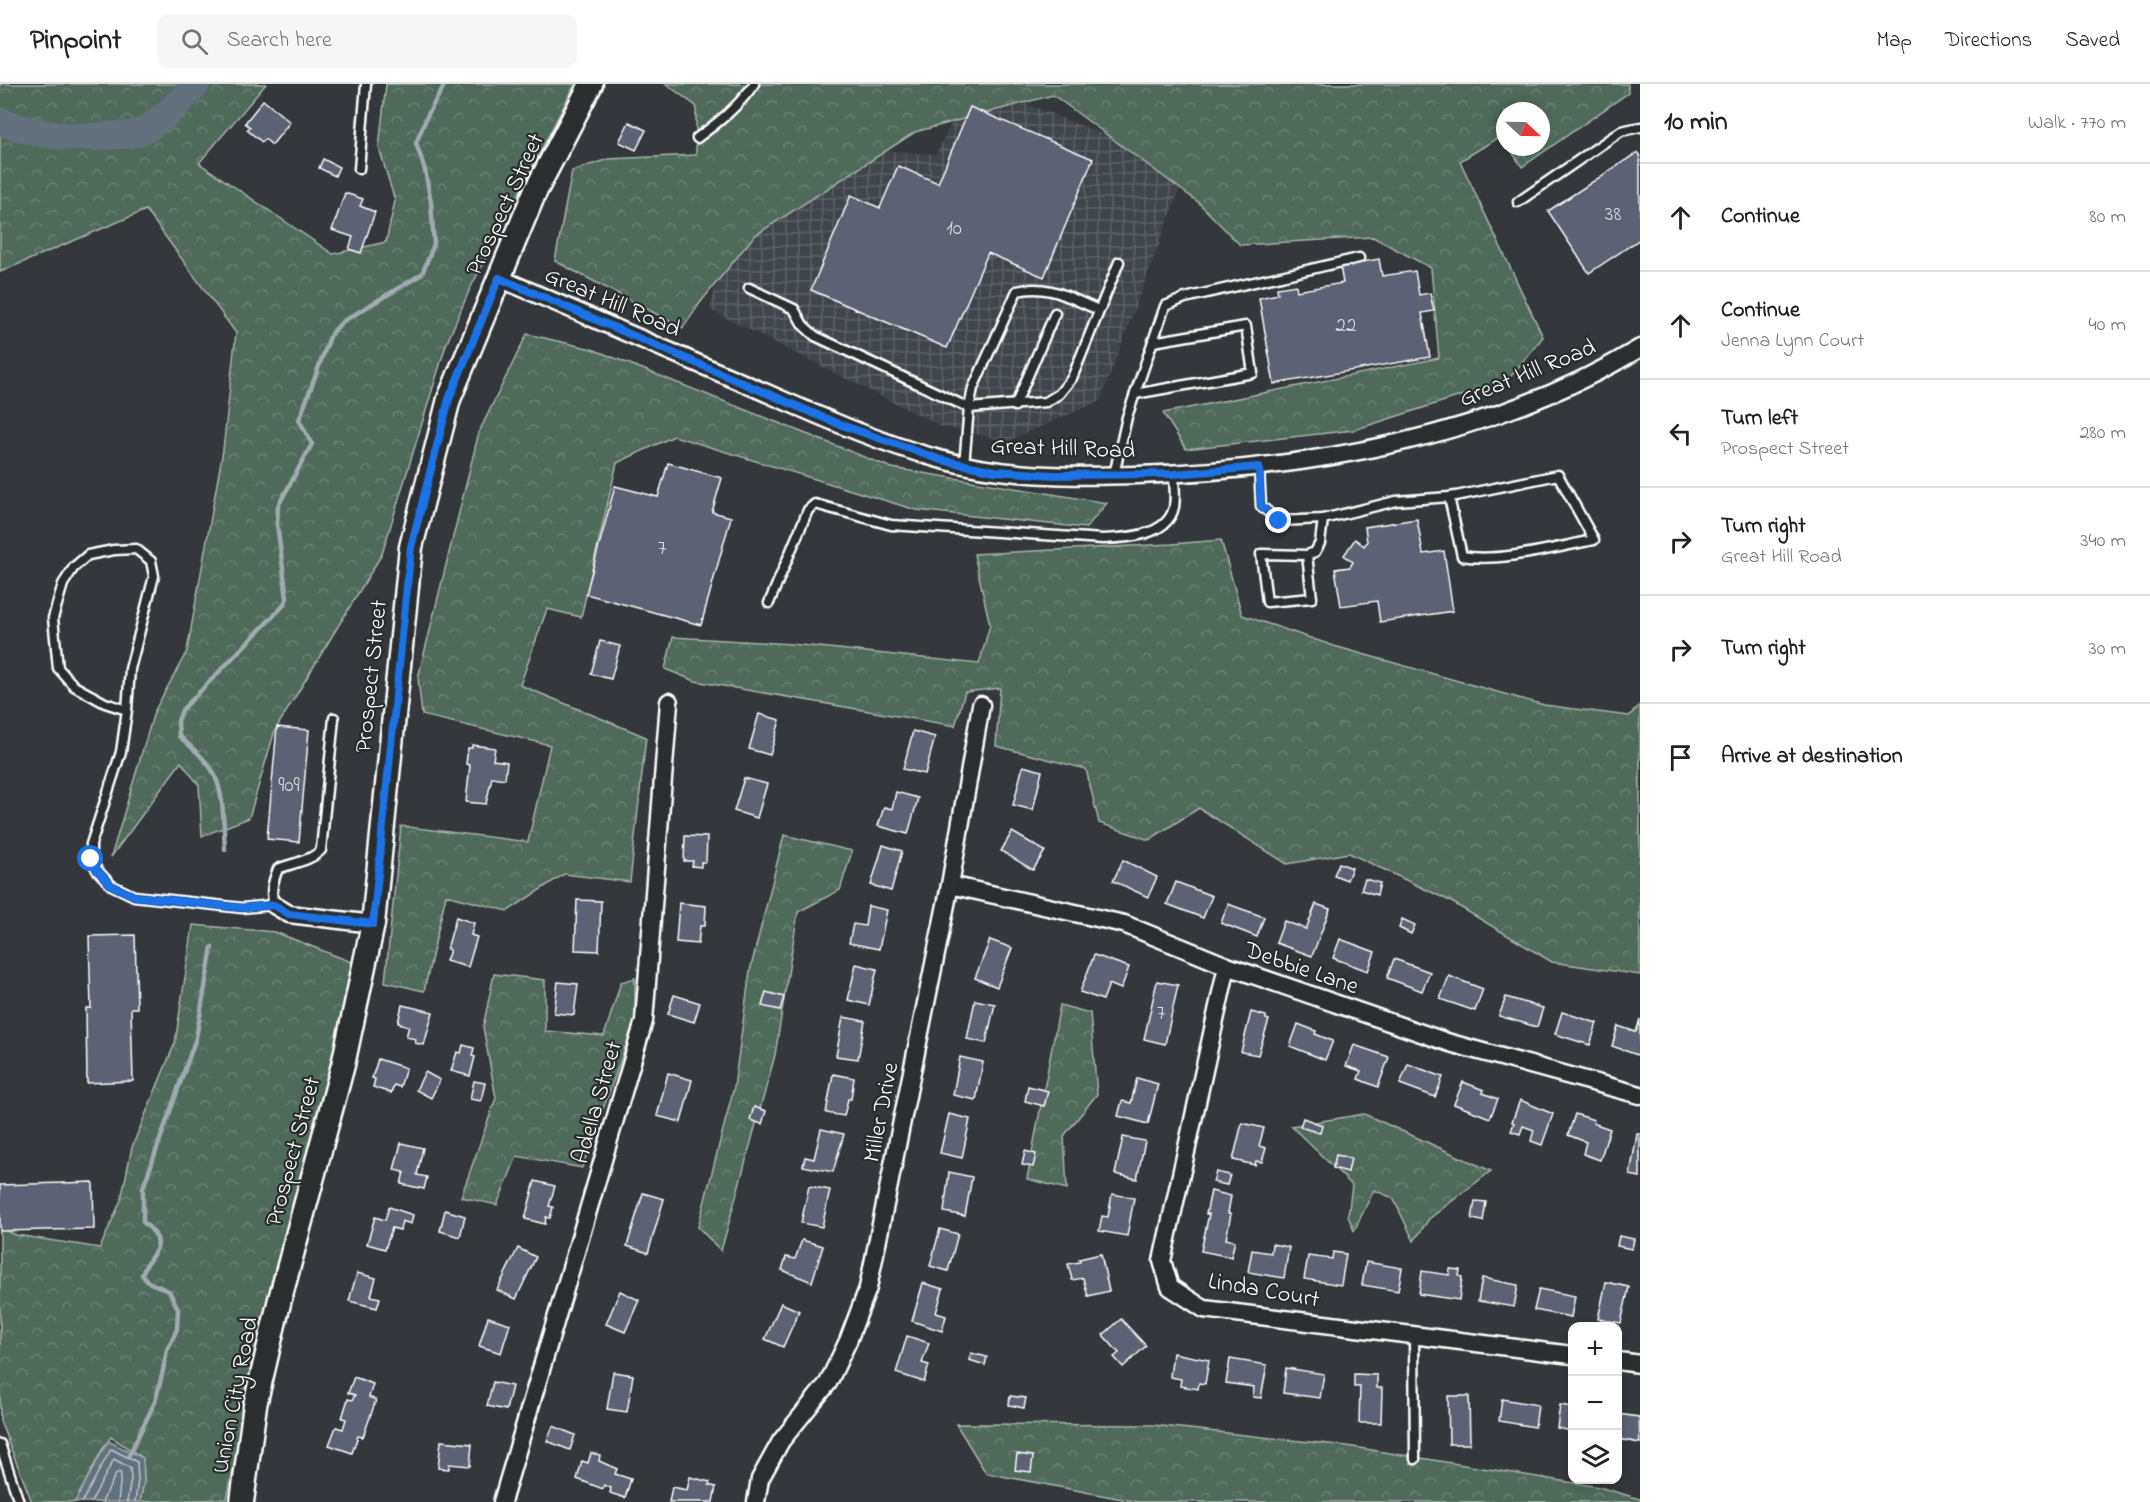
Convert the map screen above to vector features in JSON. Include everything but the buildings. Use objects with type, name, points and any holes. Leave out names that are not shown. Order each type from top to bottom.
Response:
[{"type":"main road","name":"Prospect Street","points":[[280,1299],[343,1065],[373,924],[411,547],[449,399],[534,194],[591,84]]},
{"type":"main road","name":"Union City Road","points":[[242,1502],[255,1405],[280,1299]]},
{"type":"street","name":"Great Hill Road","points":[[499,278],[836,423],[918,453],[995,471],[1054,475],[1174,474],[1259,467],[1350,454],[1506,411],[1568,386],[1640,348]]},
{"type":"street","name":"Adella Street","points":[[502,1502],[644,1021],[669,702]]},
{"type":"street","name":"Miller Drive","points":[[756,1502],[760,1479],[781,1441],[828,1383],[848,1341],[868,1288],[950,885],[981,705]]},
{"type":"street","name":"Debbie Lane","points":[[950,885],[1124,924],[1227,966],[1450,1043],[1640,1095]]},
{"type":"street","points":[[274,905],[289,914],[373,924]]},
{"type":"street","name":"Linda Court","points":[[1227,966],[1162,1261],[1170,1287],[1204,1309],[1568,1354]]},
{"type":"street","points":[[1622,1362],[1640,1364]]},
{"type":"lane","points":[[360,169],[366,84]]},
{"type":"lane","points":[[697,138],[724,119],[743,100],[754,84]]},
{"type":"lane","points":[[1518,202],[1621,131],[1640,127]]},
{"type":"lane","points":[[1114,476],[1127,417],[1165,306],[1185,298],[1359,258]]},
{"type":"lane","points":[[749,288],[794,309],[803,325],[815,336],[969,408],[1015,406],[1046,402],[1059,394],[1072,378],[1119,262]]},
{"type":"lane","points":[[964,465],[973,388],[1017,291],[1031,288],[1050,290],[1099,310]]},
{"type":"lane","points":[[1015,406],[1055,313]]},
{"type":"lane","points":[[1135,394],[1253,373],[1246,326],[1153,342]]},
{"type":"lane","points":[[1259,467],[1261,506],[1279,521],[1323,519],[1396,501],[1449,497],[1558,475],[1594,540],[1478,559],[1462,556],[1449,497]]},
{"type":"lane","points":[[769,603],[808,510],[815,504],[891,525],[1103,539],[1127,537],[1149,532],[1168,520],[1174,505],[1174,474]]},
{"type":"lane","points":[[1307,555],[1312,598],[1267,602],[1261,554],[1307,555],[1315,552],[1320,543],[1323,519]]},
{"type":"lane","points":[[127,710],[105,703],[74,687],[58,668],[53,618],[63,584],[74,567],[88,555],[136,549],[151,561],[154,576],[130,669],[127,710],[121,752],[91,844],[91,859],[97,870],[111,885],[134,896],[242,908],[274,905],[271,897],[273,880],[278,869],[315,857],[321,850],[334,718]]},
{"type":"lane","points":[[1414,1335],[1415,1458]]},
{"type":"lane","points":[[0,1444],[19,1502]]},
{"type":"shaded area","points":[[971,84],[977,84],[1102,134],[1119,97],[1201,133],[1100,401],[1007,441],[940,426],[710,310],[728,233],[860,149],[936,154]]},
{"type":"green space","points":[[0,84],[266,84],[199,163],[333,254],[386,242],[395,201],[379,148],[386,84],[575,84],[469,291],[446,345],[382,554],[275,730],[249,818],[202,836],[199,785],[181,762],[111,857],[154,712],[187,651],[223,450],[236,333],[146,210],[0,272]]},
{"type":"green space","points":[[666,84],[1628,84],[1628,93],[1550,147],[1550,102],[1496,102],[1496,139],[1460,161],[1543,337],[1507,381],[1354,430],[1186,449],[1163,413],[1439,358],[1431,268],[1373,237],[1240,245],[1198,202],[1053,95],[915,132],[754,236],[700,303],[683,328],[555,261],[572,171],[608,159],[696,155],[696,106]]},
{"type":"green space","points":[[1515,156],[1538,156],[1522,167]]},
{"type":"green space","points":[[527,334],[592,349],[892,468],[1107,503],[1086,528],[916,510],[674,436],[617,463],[581,617],[547,609],[520,685],[646,737],[630,882],[564,874],[508,911],[446,895],[424,991],[385,982],[401,826],[528,842],[550,745],[422,715],[418,678],[479,432]]},
{"type":"green space","points":[[1221,540],[1242,615],[1334,646],[1544,705],[1629,716],[1640,705],[1640,975],[1552,962],[1450,901],[1349,853],[1287,864],[1199,808],[1149,840],[1099,823],[1086,769],[996,746],[1000,688],[965,692],[955,726],[695,681],[665,669],[673,637],[791,644],[979,664],[990,625],[974,554]]},
{"type":"green space","points":[[784,835],[852,851],[840,890],[798,912],[775,1055],[721,1251],[698,1227],[734,1087],[750,971]]},
{"type":"green space","points":[[193,925],[275,932],[354,963],[332,1076],[283,1239],[227,1499],[140,1502],[144,1481],[143,1458],[111,1437],[75,1502],[32,1502],[0,1421],[0,1228],[16,1235],[100,1248],[121,1200],[132,1147],[175,1043]]},
{"type":"green space","points":[[494,974],[545,980],[545,1031],[604,1036],[621,982],[635,978],[635,1020],[582,1168],[517,1156],[497,1205],[461,1197],[496,1098],[483,1027]]},
{"type":"green space","points":[[1060,1005],[1090,1013],[1097,1094],[1064,1136],[1067,1189],[1027,1179]]},
{"type":"green space","points":[[1364,1114],[1491,1171],[1429,1219],[1414,1241],[1393,1198],[1374,1190],[1354,1231],[1348,1216],[1352,1185],[1291,1126]]},
{"type":"green space","points":[[956,1424],[1153,1425],[1347,1446],[1568,1482],[1568,1484],[1599,1487],[1640,1499],[1640,1502],[1138,1502],[986,1473]]},
{"type":"water","points":[[108,1441],[143,1458],[144,1481],[140,1502],[75,1502]]},
{"type":"waterway","points":[[0,121],[29,130],[73,137],[132,134],[156,123],[196,84]]},
{"type":"waterway","points":[[225,849],[223,808],[216,779],[205,761],[179,736],[178,721],[182,710],[283,606],[287,598],[277,524],[278,506],[312,444],[299,420],[331,334],[342,322],[422,274],[434,244],[431,202],[425,170],[416,143],[428,114],[445,84]]},
{"type":"waterway","points":[[129,1455],[155,1402],[167,1350],[177,1329],[178,1309],[169,1291],[148,1282],[142,1275],[158,1244],[157,1238],[143,1222],[143,1188],[196,1038],[212,947]]},
{"type":"route","points":[[91,859],[97,870],[111,885],[134,896],[242,908],[274,905],[289,914],[373,924],[411,547],[449,399],[499,278],[836,423],[941,460],[995,471],[1054,475],[1174,474],[1259,467],[1261,506],[1279,521]]}]
